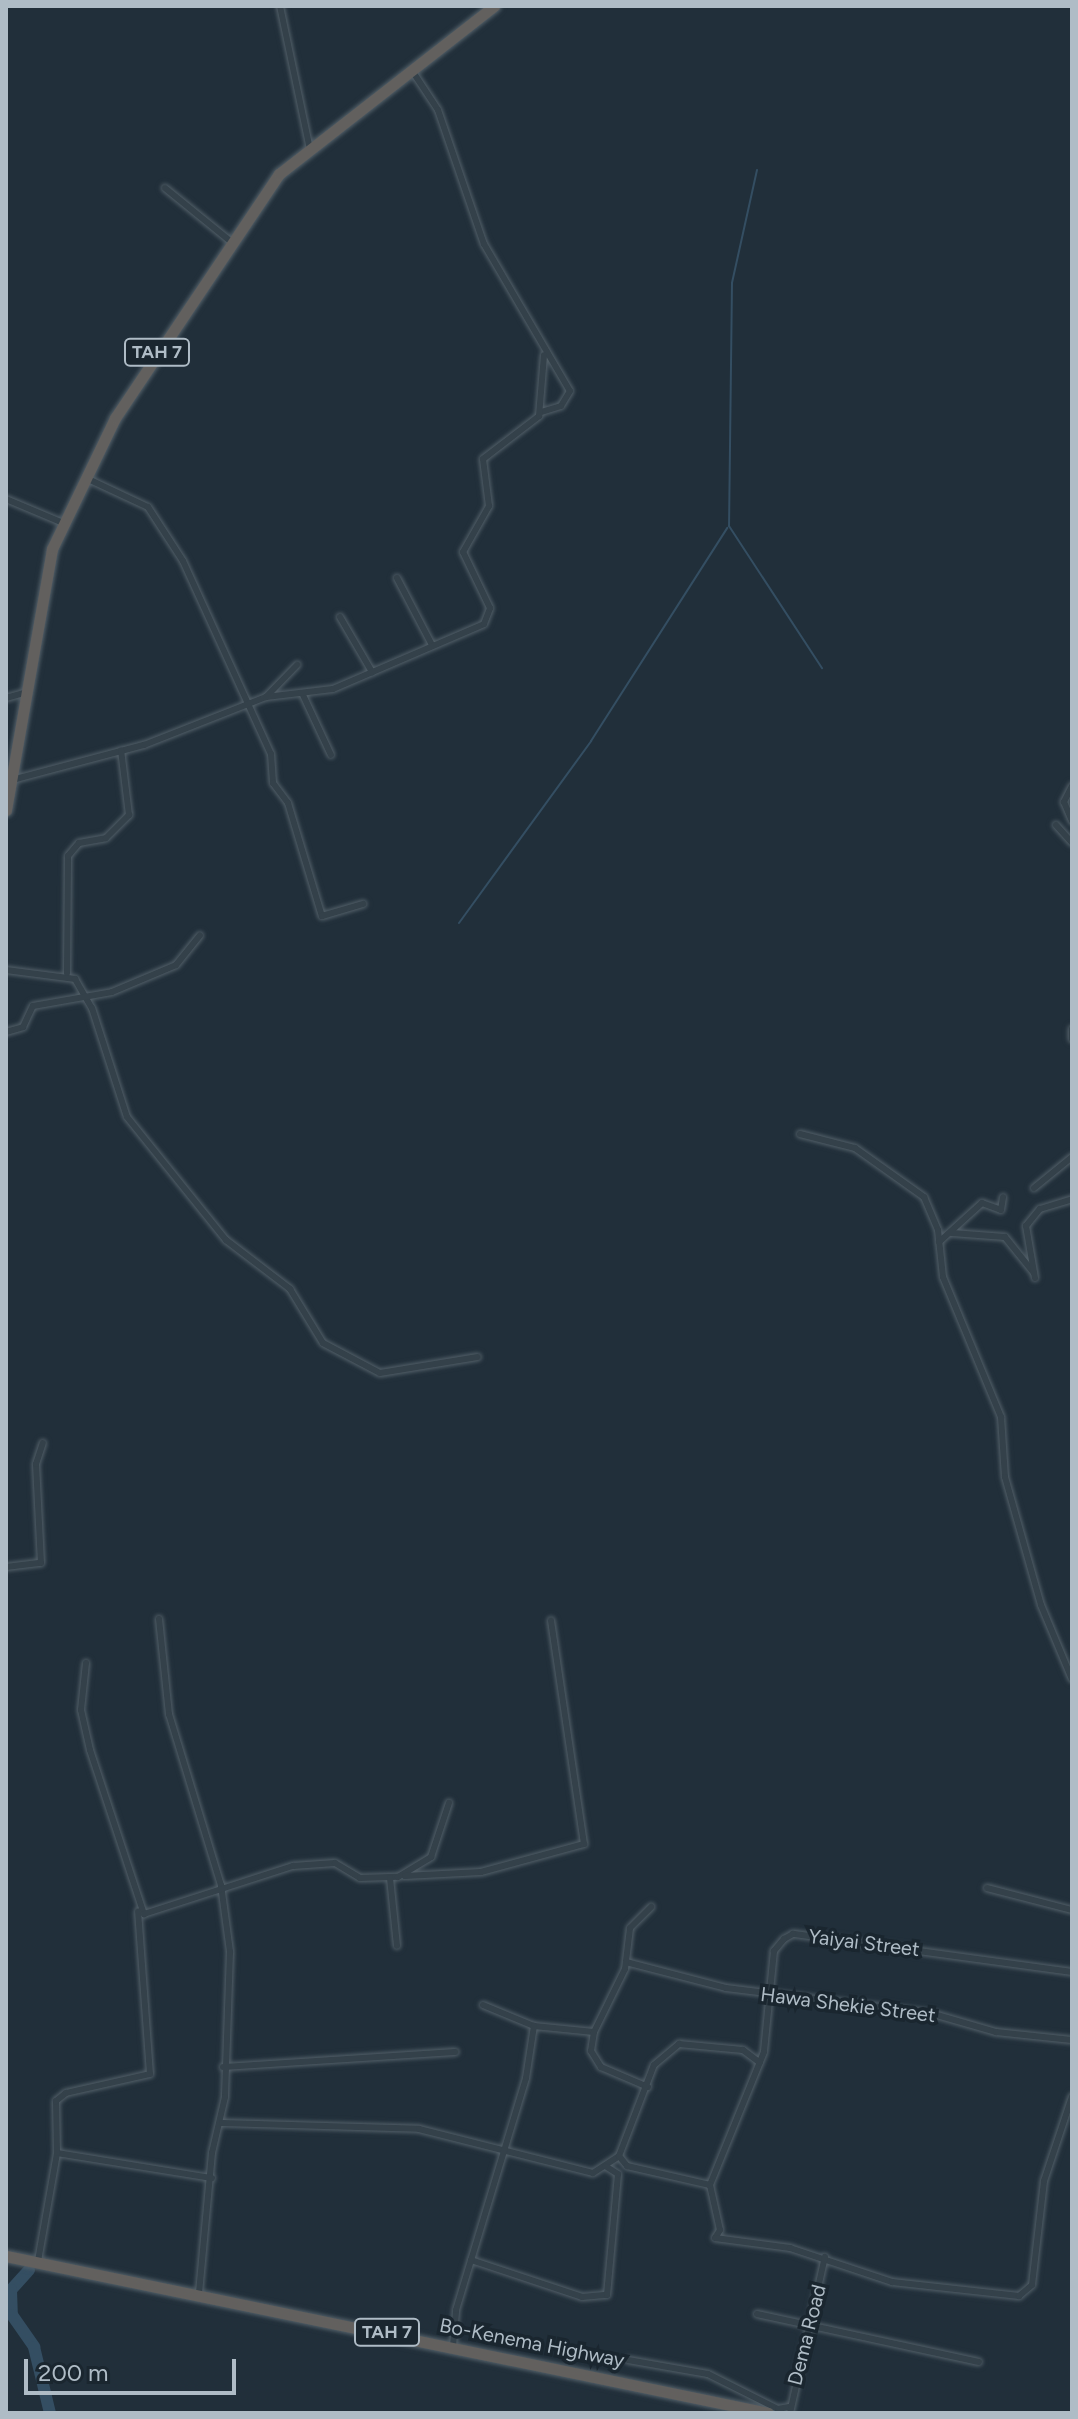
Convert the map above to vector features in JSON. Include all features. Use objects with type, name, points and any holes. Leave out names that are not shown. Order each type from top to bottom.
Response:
[{"type":"highway","name":"TAH 7","points":[[6,810],[23,693],[61,522],[83,477],[229,240],[309,145],[494,6]]},
{"type":"highway","name":"Bo-Kenema Highway","points":[[6,2256],[768,2413]]},
{"type":"street","points":[[280,6],[309,145]]},
{"type":"street","points":[[12,780],[121,750],[266,697],[303,695],[372,672],[489,618],[463,552],[489,506],[483,459],[570,393],[544,355],[484,244],[438,110],[411,69]]},
{"type":"street","points":[[165,188],[229,240]]},
{"type":"street","points":[[541,412],[544,355]]},
{"type":"street","points":[[83,477],[155,513],[247,704],[306,853],[322,916],[363,904]]},
{"type":"street","points":[[6,499],[61,522]]},
{"type":"street","points":[[397,578],[432,645]]},
{"type":"street","points":[[340,617],[372,672]]},
{"type":"street","points":[[266,697],[297,665]]},
{"type":"street","points":[[6,698],[23,693]]},
{"type":"street","points":[[303,695],[331,755]]},
{"type":"street","points":[[67,973],[68,856],[79,843],[106,838],[129,815],[121,750]]},
{"type":"street","points":[[1072,786],[1064,802],[1072,821]]},
{"type":"street","points":[[1056,825],[1072,843]]},
{"type":"street","points":[[6,1032],[23,1027],[33,1006],[84,991],[112,992],[176,965],[200,935]]},
{"type":"street","points":[[6,970],[67,973],[84,991],[127,1117],[226,1240],[290,1289],[323,1343],[380,1373],[478,1357]]},
{"type":"street","points":[[1072,1029],[1072,1039]]},
{"type":"street","points":[[800,1134],[855,1148],[924,1197],[939,1242],[943,1277],[1001,1417],[1005,1477],[1041,1605],[1072,1679]]},
{"type":"street","points":[[1034,1188],[1072,1157]]},
{"type":"street","points":[[939,1242],[982,1203],[1001,1210],[1003,1197]]},
{"type":"street","points":[[952,1233],[1005,1237],[1034,1276],[1026,1226],[1040,1209],[1072,1199]]},
{"type":"street","points":[[6,1567],[41,1563],[36,1464],[43,1443]]},
{"type":"street","points":[[159,1619],[169,1714],[221,1885],[230,1952],[222,2123],[212,2178],[199,2294]]},
{"type":"street","points":[[138,1911],[221,1885],[321,1863],[360,1878],[481,1872],[584,1844],[551,1620]]},
{"type":"street","points":[[38,2261],[57,2153],[61,2095],[149,2079],[138,1911],[81,1710],[86,1663]]},
{"type":"street","points":[[402,1876],[431,1857],[449,1803]]},
{"type":"street","points":[[390,1878],[397,1946]]},
{"type":"street","points":[[987,1888],[1072,1910]]},
{"type":"street","points":[[648,2087],[601,2067],[591,2051],[594,2032],[626,1962],[630,1928],[651,1907]]},
{"type":"street","name":"Yaiyai Street","points":[[710,2185],[760,2063],[774,1996],[774,1951],[793,1934],[1072,1972]]},
{"type":"street","name":"Hawa Shekie Street","points":[[626,1962],[774,1996],[930,2013],[996,2032],[1072,2040]]},
{"type":"street","points":[[483,2005],[534,2026],[594,2032]]},
{"type":"street","points":[[453,2346],[471,2260],[504,2150],[534,2026]]},
{"type":"street","points":[[222,2123],[419,2129],[593,2173],[619,2156],[654,2065],[679,2044],[743,2050],[760,2063]]},
{"type":"street","points":[[223,2067],[379,2063],[456,2052]]},
{"type":"street","points":[[619,2156],[627,2166],[710,2185],[720,2230],[715,2238],[825,2257],[914,2286],[1027,2293],[1044,2181],[1072,2097]]},
{"type":"street","points":[[57,2153],[212,2178]]},
{"type":"street","points":[[605,2166],[618,2174]]},
{"type":"street","points":[[471,2260],[600,2298],[610,2290],[618,2174],[627,2166]]},
{"type":"street","name":"Dema Road","points":[[789,2410],[825,2257]]},
{"type":"street","points":[[757,2314],[810,2331],[845,2329],[979,2362]]},
{"type":"street","points":[[628,2360],[708,2374],[778,2409],[789,2410]]},
{"type":"waterway","points":[[757,170],[732,283],[729,526],[822,668]]},
{"type":"waterway","points":[[459,923],[591,741],[727,528]]},
{"type":"waterway","points":[[29,2270],[11,2290],[12,2315],[34,2347],[50,2413]]}]
